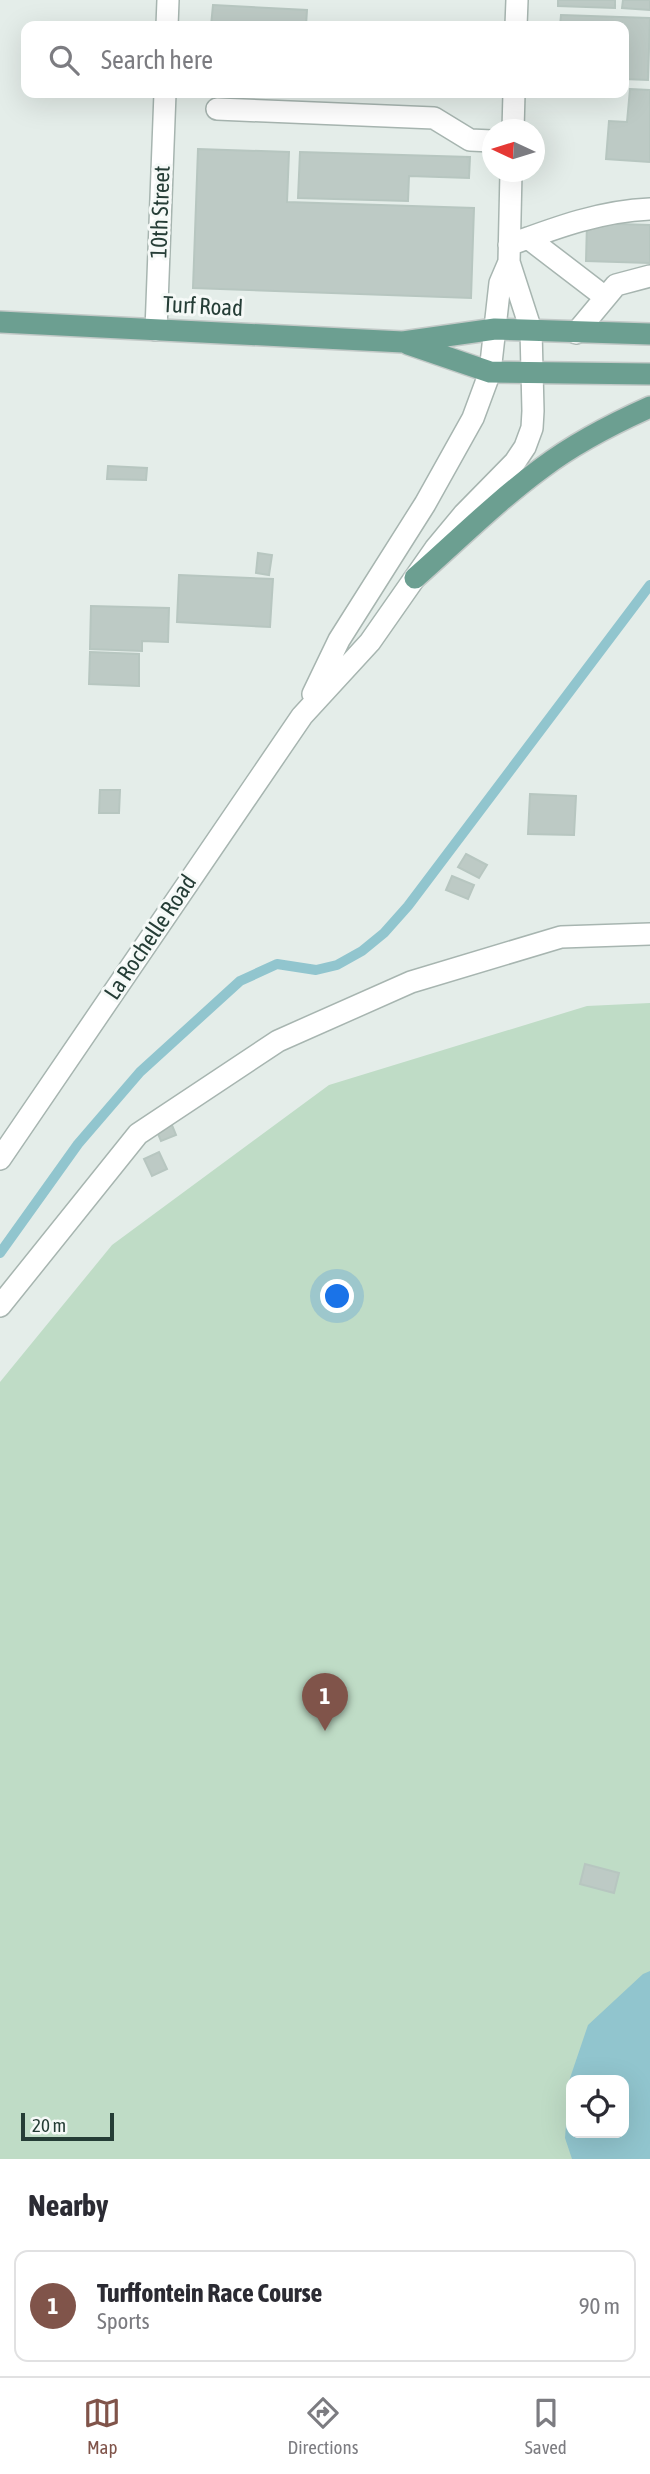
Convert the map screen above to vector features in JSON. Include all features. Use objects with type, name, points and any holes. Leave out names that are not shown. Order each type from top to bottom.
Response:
[{"type":"main road","name":"Turf Road","points":[[0,322],[403,342],[495,329],[650,334]]},
{"type":"main road","name":"Turf Road","points":[[403,342],[490,372],[650,374]]},
{"type":"main road","points":[[415,578],[541,468],[590,437],[650,407]]},
{"type":"street","points":[[167,21],[168,0]]},
{"type":"street","points":[[516,21],[517,0]]},
{"type":"street","name":"10th Street","points":[[156,330],[164,98]]},
{"type":"street","points":[[513,119],[514,98]]},
{"type":"street","points":[[217,108],[434,118],[470,140],[482,141]]},
{"type":"street","points":[[512,182],[515,249]]},
{"type":"street","points":[[515,249],[562,225],[620,210],[650,209]]},
{"type":"street","points":[[515,249],[606,297]]},
{"type":"street","name":"La Rochelle Road","points":[[302,716],[339,640],[474,418],[490,372],[500,283],[515,249]]},
{"type":"street","name":"La Rochelle Road","points":[[0,1159],[302,716],[370,642],[464,514],[501,478],[525,447],[532,428],[531,330],[515,249]]},
{"type":"street","points":[[576,333],[615,285],[650,276]]},
{"type":"street","points":[[0,1306],[138,1134],[278,1041],[411,982],[561,937],[650,934]]},
{"type":"green space","points":[[650,1003],[650,2159],[0,2159],[0,1382],[112,1245],[329,1085],[587,1006]]},
{"type":"water","points":[[650,1971],[650,2159],[572,2159],[565,2138],[566,2124],[566,2138],[629,2138],[629,2075],[571,2075],[588,2025],[643,1974]]},
{"type":"building","points":[[558,0],[615,0],[615,8],[558,6]]},
{"type":"building","points":[[623,0],[650,0],[650,10],[622,8]]},
{"type":"building","points":[[213,5],[307,10],[306,21],[211,21]]},
{"type":"building","points":[[561,15],[650,18],[648,80],[629,79],[629,21],[560,21]]},
{"type":"building","points":[[630,89],[650,90],[650,162],[606,159],[609,121],[627,122]]},
{"type":"building","points":[[198,149],[289,152],[287,202],[474,208],[471,298],[193,288]]},
{"type":"building","points":[[300,152],[470,157],[469,178],[409,176],[408,201],[298,198]]},
{"type":"building","points":[[587,223],[650,225],[650,263],[586,261]]},
{"type":"building","points":[[108,466],[147,468],[146,480],[107,479]]},
{"type":"building","points":[[258,553],[272,555],[269,575],[256,573]]},
{"type":"building","points":[[179,575],[273,579],[270,627],[177,622]]},
{"type":"building","points":[[91,606],[169,608],[168,642],[142,641],[142,651],[90,649]]},
{"type":"building","points":[[90,652],[139,654],[139,686],[89,684]]},
{"type":"building","points":[[100,790],[120,790],[119,813],[99,813]]},
{"type":"building","points":[[530,794],[576,796],[574,835],[528,834]]},
{"type":"building","points":[[466,854],[487,865],[479,878],[458,867]]},
{"type":"building","points":[[452,876],[474,885],[468,899],[446,890]]},
{"type":"building","points":[[169,1118],[176,1135],[161,1141],[154,1124]]},
{"type":"building","points":[[159,1152],[167,1169],[152,1176],[144,1159]]},
{"type":"building","points":[[585,1864],[619,1873],[614,1893],[580,1884]]},
{"type":"waterway","points":[[0,1253],[78,1144],[140,1072],[240,981],[277,964],[316,970],[337,965],[362,951],[384,933],[408,906],[650,585]]},
{"type":"place","name":"Turffontein Race Course","points":[[325,1731]]}]
